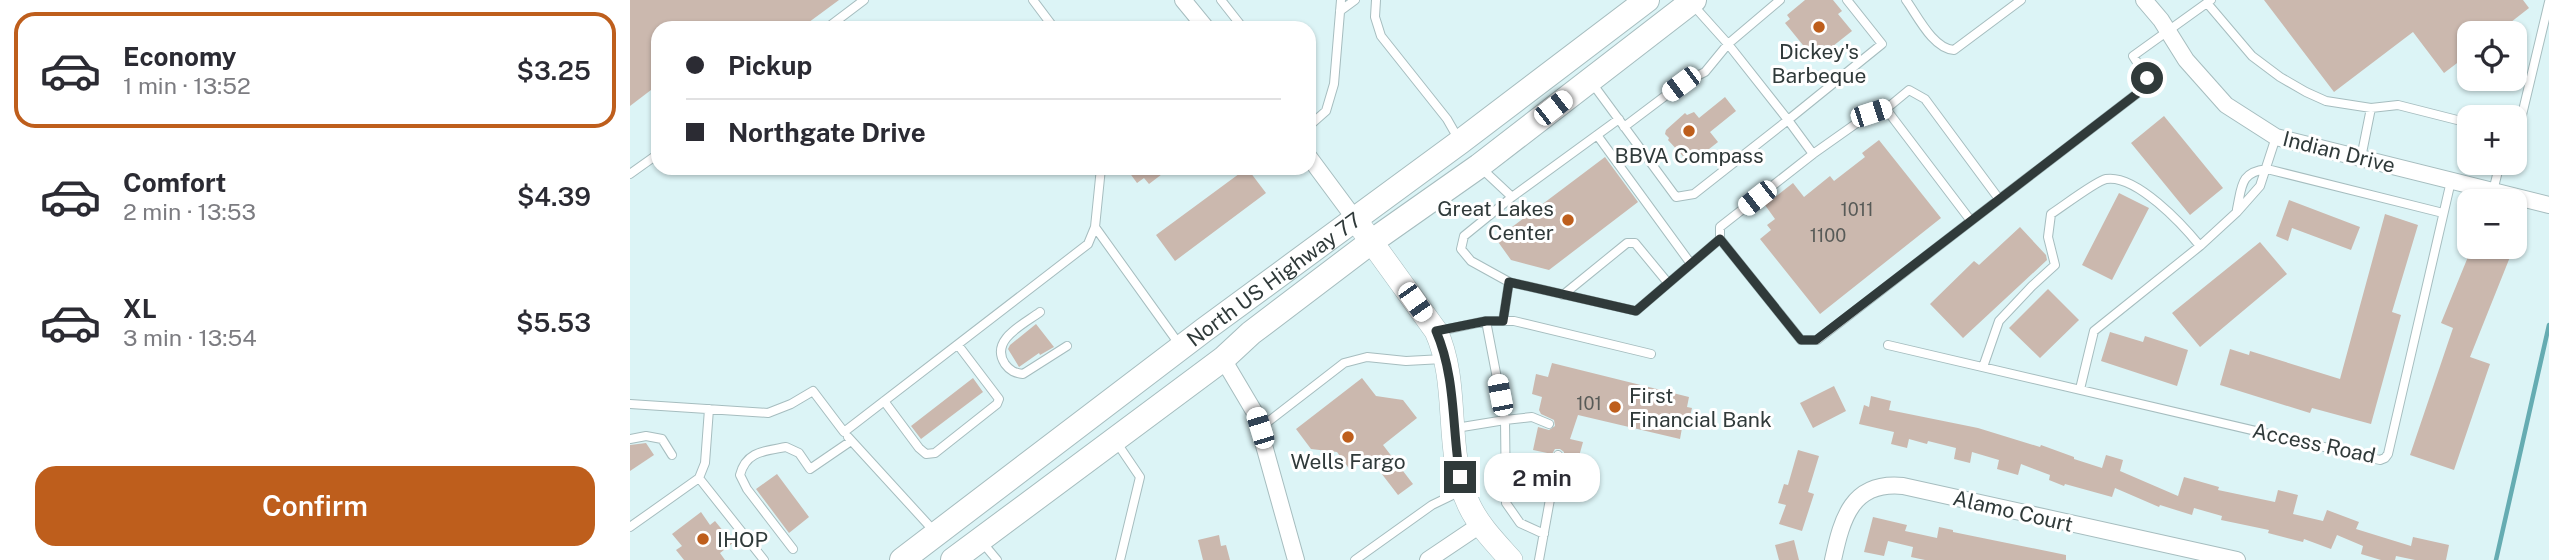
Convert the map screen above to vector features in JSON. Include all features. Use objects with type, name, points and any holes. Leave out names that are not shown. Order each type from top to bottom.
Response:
[{"type":"main road","name":"North US Highway 77","points":[[902,560],[1181,347],[1460,142],[1647,0]]},
{"type":"main road","name":"North US Highway 77","points":[[953,560],[1223,359],[1251,333],[1371,242],[1479,166],[1693,1]]},
{"type":"main road","points":[[1099,410],[1115,439]]},
{"type":"street","points":[[1183,0],[1200,21]]},
{"type":"street","name":"Indian Drive","points":[[2144,0],[2169,32],[2186,60],[2226,105],[2276,137],[2485,189]]},
{"type":"street","points":[[1316,166],[1436,331],[1446,359],[1454,428],[1468,503],[1480,525],[1511,560]]},
{"type":"street","name":"Indian Drive","points":[[2527,199],[2549,205]]},
{"type":"street","points":[[1223,359],[1255,413],[1296,560]]},
{"type":"street","name":"Alamo Court","points":[[1833,560],[1846,512],[1864,493],[1873,487],[1888,484],[2238,560]]},
{"type":"street","points":[[1428,560],[1480,525]]},
{"type":"lane","points":[[836,21],[864,0]]},
{"type":"lane","points":[[1033,0],[1049,21]]},
{"type":"lane","points":[[1221,0],[1237,21]]},
{"type":"lane","points":[[1316,120],[1326,111],[1334,84],[1341,0]]},
{"type":"lane","points":[[1340,11],[1355,0]]},
{"type":"lane","points":[[1376,0],[1375,17],[1381,36],[1447,119],[1460,142]]},
{"type":"lane","points":[[1720,239],[1636,311],[1509,282],[1471,261],[1461,249],[1464,236],[1597,135],[1622,123],[1681,84],[1705,72],[1728,44],[1780,0]]},
{"type":"lane","points":[[1590,79],[1676,197],[1694,194],[1882,44],[1847,0]]},
{"type":"lane","points":[[1906,0],[1937,41],[1948,50],[1954,50],[2021,0]]},
{"type":"lane","points":[[1693,1],[1813,154]]},
{"type":"lane","points":[[1999,200],[1924,99],[1909,90],[1886,108],[1871,113],[1813,154],[1720,227],[1720,239],[1801,340],[1816,340],[1999,200],[2143,89],[2147,78],[2133,56],[2209,2],[2252,56],[2280,77],[2326,100],[2371,108],[2398,105],[2457,120]]},
{"type":"lane","points":[[2524,105],[2549,2]]},
{"type":"lane","points":[[1886,108],[1971,221]]},
{"type":"lane","points":[[2361,159],[2371,108]]},
{"type":"lane","points":[[1597,135],[1691,264]]},
{"type":"lane","points":[[2080,389],[2094,331],[2200,246],[2237,212],[2260,187],[2276,137]]},
{"type":"lane","points":[[630,174],[651,158]]},
{"type":"lane","points":[[1479,166],[1512,197]]},
{"type":"lane","points":[[2237,212],[2243,182],[2248,174],[2267,169],[2443,213]]},
{"type":"lane","points":[[844,432],[1088,244],[1095,227],[1100,175]]},
{"type":"lane","points":[[1983,367],[1999,321],[2055,265],[2048,237],[2051,214],[2104,179],[2123,181],[2167,209],[2200,246]]},
{"type":"lane","name":"Access Road","points":[[1888,345],[2367,457],[2385,458],[2451,181]]},
{"type":"lane","points":[[1095,227],[1181,347]]},
{"type":"lane","points":[[1563,295],[1627,243],[1635,243],[1668,284]]},
{"type":"lane","points":[[1503,321],[1509,282]]},
{"type":"lane","points":[[1040,312],[1005,338],[1000,346],[1006,366],[1014,373],[1023,374],[1066,346]]},
{"type":"lane","points":[[1436,331],[1486,321],[1514,321],[1651,354]]},
{"type":"lane","points":[[1486,321],[1505,420],[1506,503],[1520,523],[1544,534]]},
{"type":"lane","points":[[884,401],[926,454],[935,453],[999,399],[958,345]]},
{"type":"lane","points":[[1260,428],[1344,363],[1367,358],[1406,361],[1446,359]]},
{"type":"lane","points":[[630,404],[768,413],[813,391],[851,441],[935,533]]},
{"type":"lane","points":[[630,527],[699,478],[705,463],[709,409]]},
{"type":"lane","points":[[1454,428],[1532,417],[1549,424]]},
{"type":"lane","points":[[630,439],[646,436],[662,439],[672,455]]},
{"type":"lane","points":[[1115,439],[1140,477],[1121,560]]},
{"type":"lane","points":[[793,549],[747,489],[740,475],[743,463],[750,456],[786,447],[799,453],[810,469],[851,441]]},
{"type":"lane","points":[[1539,560],[1558,455]]},
{"type":"lane","points":[[699,478],[764,560]]},
{"type":"lane","points":[[1356,560],[1432,505],[1464,490]]},
{"type":"lane","points":[[980,539],[997,560]]},
{"type":"building","points":[[630,0],[839,0],[810,21],[651,21],[651,90],[630,106]]},
{"type":"building","name":"Dickey's Barbeque","points":[[1805,0],[1833,0],[1842,11],[1838,14],[1852,31],[1828,50],[1823,45],[1811,55],[1785,23],[1790,19],[1787,15]]},
{"type":"building","points":[[2264,0],[2523,0],[2529,8],[2512,21],[2457,21],[2457,63],[2444,73],[2413,32],[2334,92]]},
{"type":"building","name":"BBVA Compass","points":[[1725,97],[1736,111],[1710,132],[1718,142],[1690,164],[1668,140],[1666,130],[1685,113],[1687,115],[1694,112],[1699,118]]},
{"type":"building","points":[[2164,116],[2223,188],[2190,215],[2131,143]]},
{"type":"building","points":[[1879,140],[1941,218],[1820,314],[1760,239],[1771,230],[1767,225],[1775,219],[1765,205],[1793,183],[1804,197],[1830,176],[1834,181],[1865,157],[1862,153]]},
{"type":"building","name":"Great Lakes Center","points":[[1605,157],[1638,202],[1549,270],[1511,260],[1496,239]]},
{"type":"building","points":[[1131,175],[1161,175],[1149,184],[1144,178],[1137,183]]},
{"type":"building","points":[[1237,175],[1252,175],[1266,193],[1175,261],[1156,235]]},
{"type":"building","points":[[2119,193],[2149,208],[2112,280],[2082,265]]},
{"type":"building","points":[[2289,200],[2360,227],[2351,250],[2292,228],[2288,241],[2276,236]]},
{"type":"building","points":[[2385,214],[2418,225],[2392,312],[2401,315],[2371,424],[2312,408],[2310,413],[2220,385],[2230,349],[2249,355],[2250,351],[2340,379]]},
{"type":"building","points":[[2020,227],[2046,255],[2047,260],[1963,338],[1930,304],[1974,261],[1979,265]]},
{"type":"building","points":[[2260,242],[2287,274],[2200,347],[2172,313]]},
{"type":"building","points":[[2467,259],[2509,259],[2470,357],[2490,364],[2454,470],[2410,455],[2453,328],[2441,323]]},
{"type":"building","points":[[2048,289],[2079,320],[2040,358],[2009,328]]},
{"type":"building","points":[[1036,324],[1054,347],[1040,355],[1039,353],[1019,367],[1008,349]]},
{"type":"building","points":[[2110,332],[2143,342],[2145,336],[2188,350],[2177,386],[2101,361]]},
{"type":"building","name":"First Financial Bank","points":[[1552,363],[1689,397],[1687,407],[1692,408],[1687,429],[1682,428],[1680,439],[1578,415],[1570,439],[1583,442],[1578,460],[1564,457],[1564,452],[1560,449],[1555,449],[1552,454],[1533,450],[1538,427],[1549,430],[1555,426],[1554,420],[1541,414],[1539,410],[1542,397],[1532,394],[1536,374],[1548,377]]},
{"type":"building","points":[[973,378],[983,392],[921,439],[911,426]]},
{"type":"building","name":"Wells Fargo","points":[[1362,378],[1376,396],[1403,400],[1417,418],[1383,445],[1413,484],[1398,495],[1368,456],[1350,470],[1337,452],[1311,449],[1296,429]]},
{"type":"building","points":[[1834,386],[1846,411],[1813,428],[1800,403]]},
{"type":"building","points":[[1871,396],[1891,401],[1889,410],[1978,428],[2040,447],[2041,445],[2102,468],[2106,455],[2123,460],[2120,471],[2178,496],[2184,477],[2219,487],[2218,490],[2275,502],[2278,490],[2298,495],[2293,514],[2323,521],[2327,510],[2359,522],[2356,529],[2411,546],[2413,537],[2449,545],[2446,560],[2415,560],[2396,556],[2395,560],[2381,560],[2361,554],[2363,546],[2337,535],[2331,549],[2304,539],[2303,542],[2268,533],[2269,530],[2221,520],[2222,516],[2194,508],[2192,515],[2160,505],[2159,507],[2115,488],[2112,497],[2065,484],[2064,486],[2049,480],[2050,475],[2021,464],[2018,475],[1997,469],[1999,460],[1972,452],[1970,463],[1954,459],[1956,448],[1928,441],[1927,444],[1909,439],[1907,448],[1891,444],[1894,432],[1859,424],[1864,405],[1869,407]]},
{"type":"building","points":[[646,443],[654,455],[630,471],[630,445]]},
{"type":"building","points":[[1798,450],[1819,456],[1808,492],[1814,494],[1802,531],[1779,524],[1786,505],[1778,503],[1784,484],[1788,485]]},
{"type":"building","points":[[777,474],[809,517],[789,533],[756,489]]},
{"type":"building","name":"IHOP","points":[[701,512],[710,525],[715,521],[733,543],[720,553],[725,560],[684,560],[676,550],[682,546],[672,534]]},
{"type":"building","points":[[1873,517],[1907,525],[1905,531],[1937,538],[1939,527],[2066,555],[2066,560],[1925,560],[1911,557],[1913,547],[1888,541],[1884,556],[1864,552]]},
{"type":"building","points":[[1219,535],[1221,546],[1226,545],[1230,560],[1203,560],[1198,540]]},
{"type":"building","points":[[1794,540],[1799,560],[1779,560],[1775,545]]},
{"type":"waterway","points":[[2496,560],[2549,325]]},
{"type":"place","name":"Dickey's Barbeque","points":[[1819,27]]},
{"type":"place","name":"BBVA Compass","points":[[1689,131]]},
{"type":"place","name":"Great Lakes Center","points":[[1568,220]]},
{"type":"place","name":"First Financial Bank","points":[[1615,407]]},
{"type":"place","name":"Wells Fargo","points":[[1348,437]]},
{"type":"place","name":"IHOP","points":[[703,539]]},
{"type":"route","points":[[1460,477],[1450,381],[1442,344],[1436,331],[1486,321],[1503,321],[1509,282],[1636,311],[1720,239],[1801,340],[1816,340],[2143,89],[2147,78]]}]
